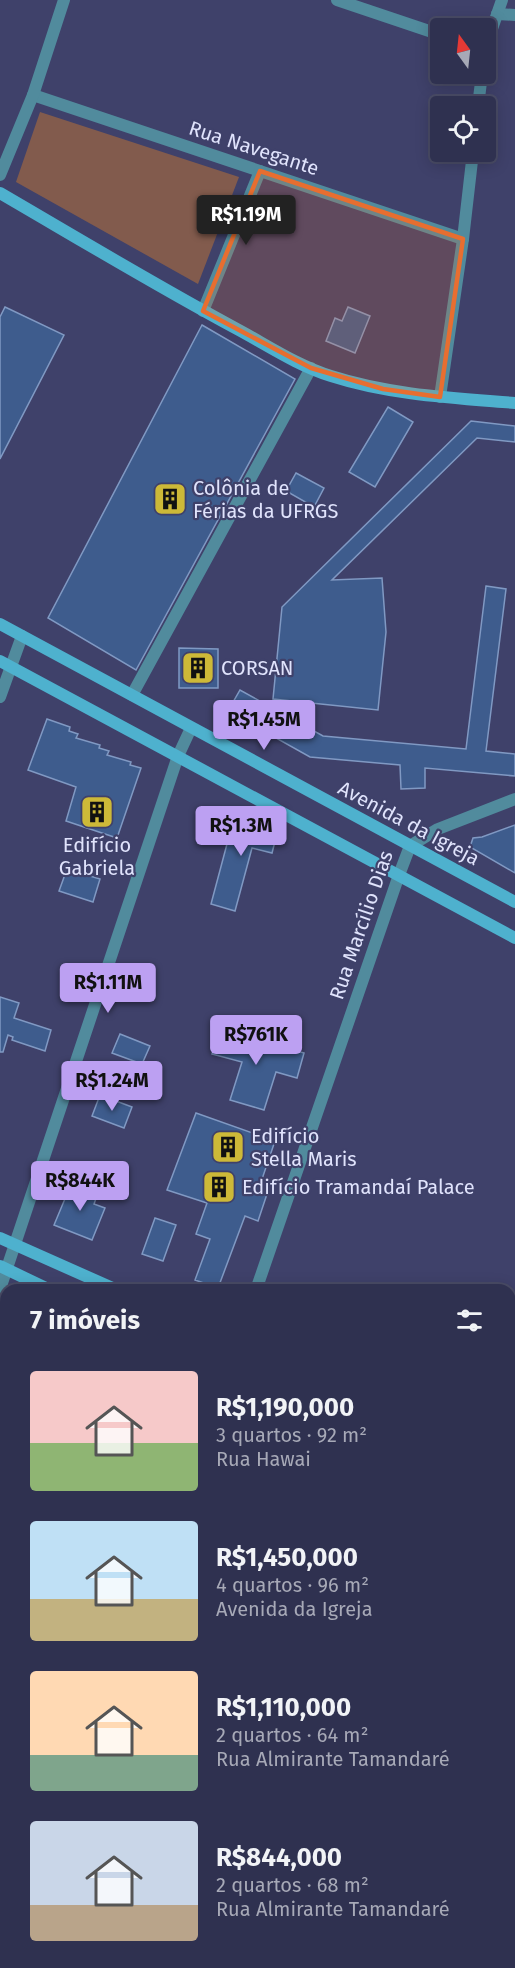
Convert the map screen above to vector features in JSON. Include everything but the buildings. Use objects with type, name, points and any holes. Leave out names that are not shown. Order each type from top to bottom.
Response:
[{"type":"main road","points":[[0,193],[203,311],[311,368],[331,376],[383,389],[440,397],[515,403]]},
{"type":"main road","name":"Avenida da Igreja","points":[[0,624],[515,902]]},
{"type":"main road","points":[[5,664],[515,938]]},
{"type":"main road","points":[[0,1238],[103,1284]]},
{"type":"main road","points":[[3,1268],[37,1284]]},
{"type":"street","points":[[0,175],[33,95],[63,0]]},
{"type":"street","points":[[337,0],[430,31]]},
{"type":"street","points":[[496,19],[502,0]]},
{"type":"street","points":[[498,14],[515,15]]},
{"type":"street","name":"Rua Navegante","points":[[33,95],[463,239]]},
{"type":"street","points":[[440,397],[472,162]]},
{"type":"street","points":[[203,311],[260,171]]},
{"type":"street","points":[[132,695],[311,368]]},
{"type":"street","points":[[0,697],[5,664],[22,636]]},
{"type":"street","points":[[1,1284],[3,1268],[15,1245],[178,756],[190,728]]},
{"type":"street","points":[[410,846],[438,829],[515,799]]},
{"type":"street","name":"Rua Marcílio Dias","points":[[258,1284],[410,846]]},
{"type":"highlighted area","points":[[260,171],[463,239],[440,397],[383,389],[311,368],[203,311]]},
{"type":"shaded area","points":[[40,112],[239,177],[198,284],[16,182]]},
{"type":"place","name":"Colônia de Férias da UFRGS","points":[[170,499]]},
{"type":"place","name":"CORSAN","points":[[198,668]]},
{"type":"place","name":"Edifício Gabriela","points":[[97,812]]},
{"type":"place","name":"Edifício Stella Maris","points":[[228,1147]]},
{"type":"place","name":"Edifício Tramandaí Palace","points":[[219,1187]]}]
